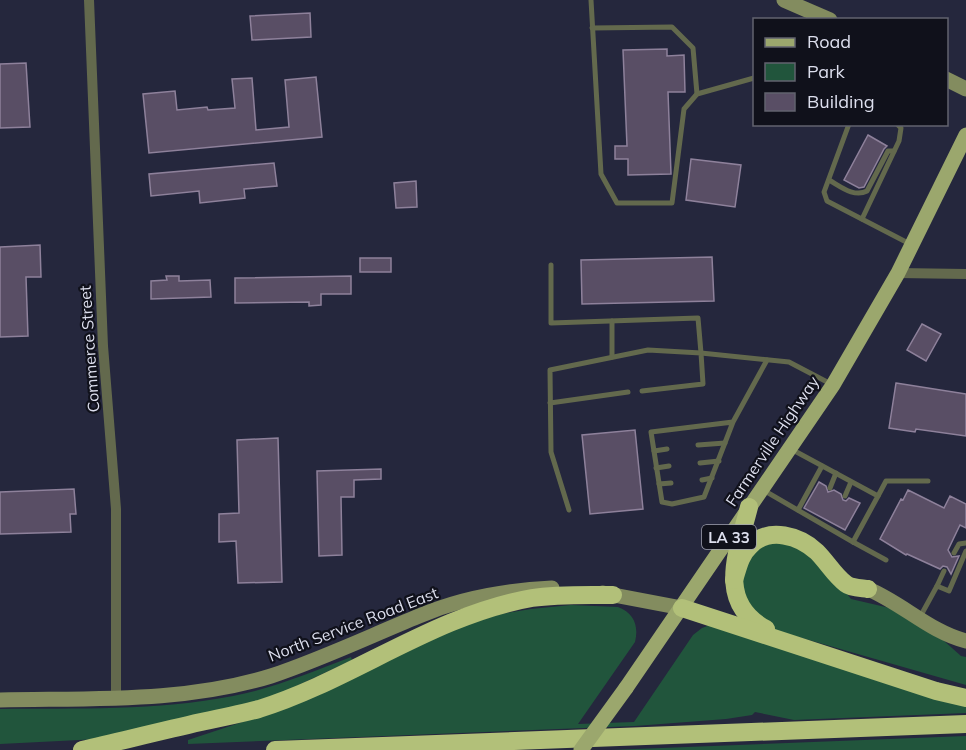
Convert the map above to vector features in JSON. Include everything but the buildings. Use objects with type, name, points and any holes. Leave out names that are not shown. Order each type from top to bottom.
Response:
[{"type":"highway","points":[[749,507],[736,561],[734,580],[739,606],[747,617],[759,626],[791,643]]},
{"type":"highway","points":[[734,580],[739,563],[750,546],[767,537],[786,535],[795,537],[817,552],[847,585],[868,589]]},
{"type":"highway","points":[[82,750],[259,709],[298,694],[414,639],[475,614],[504,605],[531,598],[559,595],[613,595]]},
{"type":"highway","points":[[682,609],[936,691],[966,698]]},
{"type":"highway","points":[[274,750],[966,724]]},
{"type":"main road","points":[[784,0],[826,18]]},
{"type":"main road","points":[[948,80],[966,89]]},
{"type":"main road","name":"Farmerville Highway","points":[[581,750],[682,609],[833,385],[898,273],[966,135]]},
{"type":"main road","name":"North Service Road East","points":[[0,700],[179,695],[209,691],[271,676],[341,651],[420,615],[478,597],[552,588],[591,590],[682,609]]},
{"type":"main road","points":[[868,589],[881,594],[936,628],[966,641]]},
{"type":"street","name":"Commerce Street","points":[[89,0],[103,346],[116,509],[116,697]]},
{"type":"street","points":[[898,273],[966,274]]},
{"type":"lane","points":[[591,0],[601,174],[617,203],[672,203],[684,109],[696,94],[753,78]]},
{"type":"lane","points":[[592,28],[672,27],[693,48],[696,94]]},
{"type":"lane","points":[[848,126],[824,192],[827,201],[912,245]]},
{"type":"lane","points":[[862,219],[894,151],[901,133],[899,126]]},
{"type":"lane","points":[[829,180],[855,194],[863,194],[867,191],[888,151],[894,151]]},
{"type":"lane","points":[[551,264],[551,323],[698,318],[703,384],[642,391]]},
{"type":"lane","points":[[612,321],[612,357]]},
{"type":"lane","points":[[569,510],[551,452],[550,370],[648,350],[789,362],[833,385]]},
{"type":"lane","points":[[733,422],[651,432],[662,502],[672,504],[704,497],[733,422],[767,360]]},
{"type":"lane","points":[[550,403],[628,392]]},
{"type":"lane","points":[[698,445],[725,443]]},
{"type":"lane","points":[[789,448],[878,496]]},
{"type":"lane","points":[[654,451],[667,449]]},
{"type":"lane","points":[[700,463],[719,461]]},
{"type":"lane","points":[[656,468],[669,466]]},
{"type":"lane","points":[[798,510],[822,466]]},
{"type":"lane","points":[[830,488],[836,473]]},
{"type":"lane","points":[[702,480],[712,478]]},
{"type":"lane","points":[[853,542],[886,481],[928,481]]},
{"type":"lane","points":[[845,496],[851,482]]},
{"type":"lane","points":[[659,484],[671,483]]},
{"type":"lane","points":[[761,489],[798,510],[816,517],[853,542],[886,560]]},
{"type":"lane","points":[[954,553],[959,544],[966,543]]},
{"type":"lane","points":[[937,586],[949,591],[963,564],[966,551]]},
{"type":"lane","points":[[920,618],[944,571]]},
{"type":"green space","points":[[790,539],[841,586],[851,599],[894,609],[943,640],[961,656],[966,657],[966,685],[774,630],[752,614],[741,584],[750,552],[757,544]]},
{"type":"green space","points":[[571,605],[618,607],[631,616],[636,625],[635,642],[578,724],[634,722],[693,635],[710,625],[966,703],[966,713],[794,720],[755,712],[752,715],[726,719],[635,726],[188,744],[188,740],[279,710],[462,626],[501,614]]},
{"type":"green space","points":[[351,657],[352,660],[277,695],[208,718],[99,739],[0,744],[0,709],[117,708],[204,701],[263,689]]},
{"type":"green space","points":[[966,736],[966,750],[610,750]]}]
